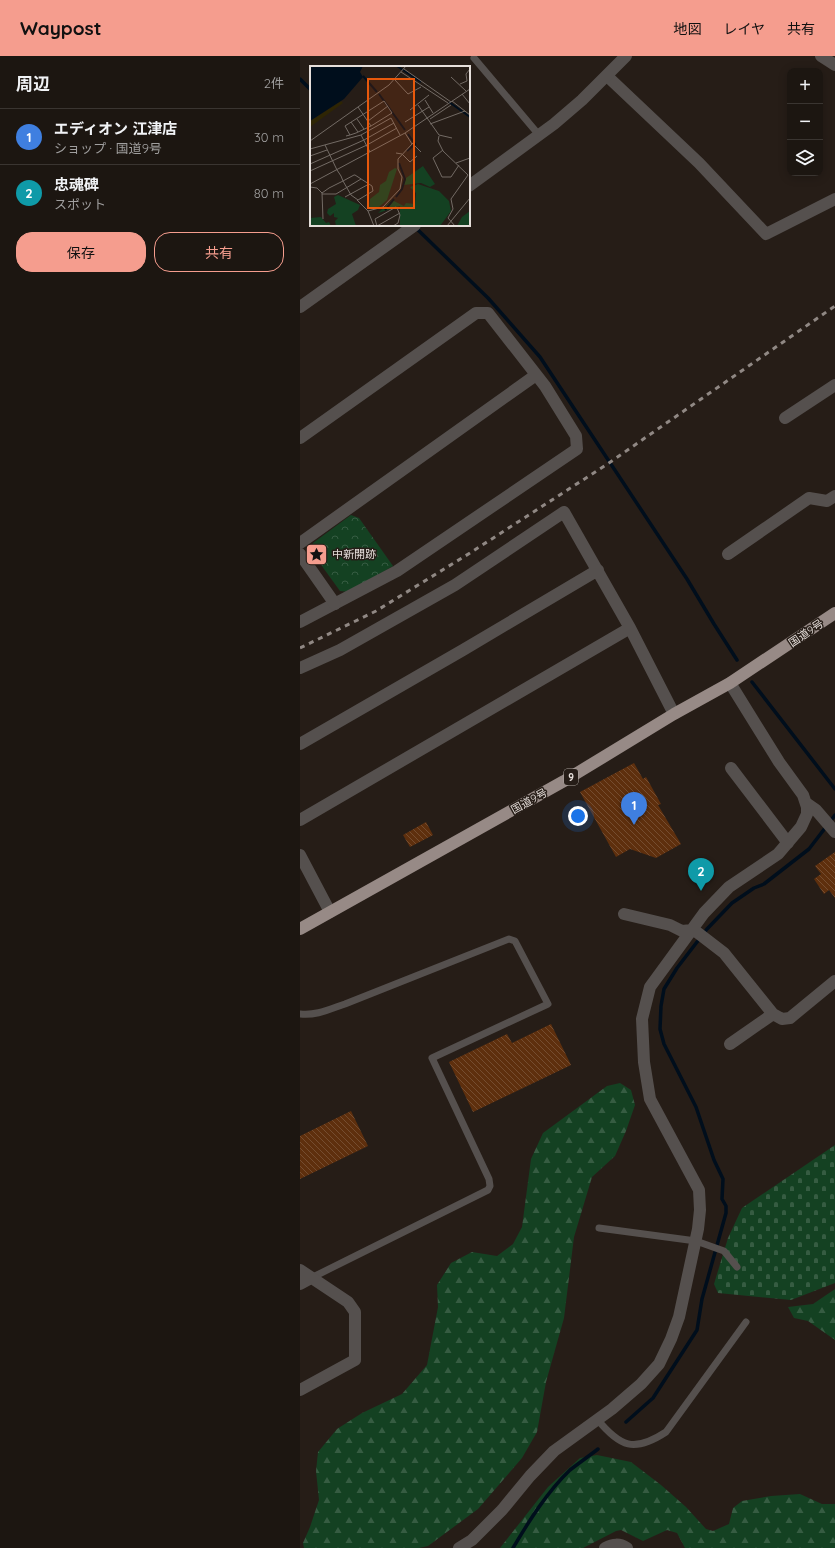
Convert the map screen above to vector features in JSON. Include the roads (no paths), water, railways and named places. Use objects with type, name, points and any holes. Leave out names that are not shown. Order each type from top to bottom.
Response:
[{"type":"highway","name":"国道9号","points":[[300,929],[564,781],[674,714],[730,683],[835,613]]},
{"type":"street","points":[[470,185],[539,136],[582,100],[626,56]]},
{"type":"street","points":[[821,56],[835,65]]},
{"type":"street","points":[[607,76],[699,163],[766,234],[835,199]]},
{"type":"street","points":[[300,307],[414,226]]},
{"type":"street","points":[[300,438],[476,313],[488,313],[546,386],[576,436],[576,449],[397,571],[300,622]]},
{"type":"street","points":[[300,543],[536,375]]},
{"type":"street","points":[[785,418],[835,385]]},
{"type":"street","points":[[728,554],[809,498],[827,501],[835,496]]},
{"type":"street","points":[[300,668],[340,650],[455,585],[564,512],[630,628],[674,714]]},
{"type":"street","points":[[300,554],[335,604]]},
{"type":"street","points":[[300,744],[598,570]]},
{"type":"street","points":[[300,820],[630,628]]},
{"type":"street","points":[[459,1548],[472,1540],[502,1510],[530,1476],[554,1451],[641,1384],[659,1364],[679,1317],[701,1243],[698,1229],[700,1210],[699,1190],[650,1099],[644,1062],[642,1019],[650,988],[698,934],[704,913],[730,887],[778,854],[801,827],[808,810],[803,795],[779,762],[730,683]]},
{"type":"street","points":[[731,768],[788,843]]},
{"type":"street","points":[[806,803],[816,810],[831,827]]},
{"type":"street","points":[[300,855],[330,912]]},
{"type":"street","points":[[624,914],[670,924],[682,931],[698,934],[724,953],[773,1014],[782,1019],[790,1018],[834,984]]},
{"type":"street","points":[[730,1044],[773,1014]]},
{"type":"street","points":[[300,1270],[348,1302],[355,1312],[355,1360],[300,1390]]},
{"type":"street","points":[[300,1284],[311,1278]]},
{"type":"street","points":[[605,1548],[615,1544],[621,1544],[627,1548]]},
{"type":"lane","points":[[474,58],[539,136]]},
{"type":"lane","points":[[300,1014],[319,1014],[509,939],[515,941],[548,1004],[432,1058],[489,1179],[490,1186],[488,1190],[311,1278]]},
{"type":"lane","points":[[599,1228],[701,1243],[724,1251],[737,1267]]},
{"type":"lane","points":[[597,1419],[610,1435],[618,1441],[628,1444],[640,1445],[653,1440],[666,1432],[746,1322]]},
{"type":"waterway","points":[[300,79],[310,89]]},
{"type":"waterway","points":[[416,228],[488,298],[540,357],[687,579],[737,660]]},
{"type":"waterway","points":[[752,682],[835,789]]},
{"type":"waterway","points":[[626,1422],[653,1398],[697,1330],[702,1299],[726,1213],[726,1206],[722,1199],[723,1179],[714,1160],[696,1107],[664,1044],[660,1029],[661,1006],[664,989],[677,968],[707,929],[732,903],[754,888],[764,884],[809,849],[835,815]]},
{"type":"waterway","points":[[513,1548],[546,1497],[570,1470],[598,1449]]},
{"type":"railway","points":[[300,648],[376,611],[470,553],[606,465],[835,306]]},
{"type":"place","name":"中新開跡","points":[[316,554]]},
{"type":"place","name":"エディオン 江津店","points":[[634,825]]},
{"type":"place","name":"忠魂碑","points":[[701,891]]}]
